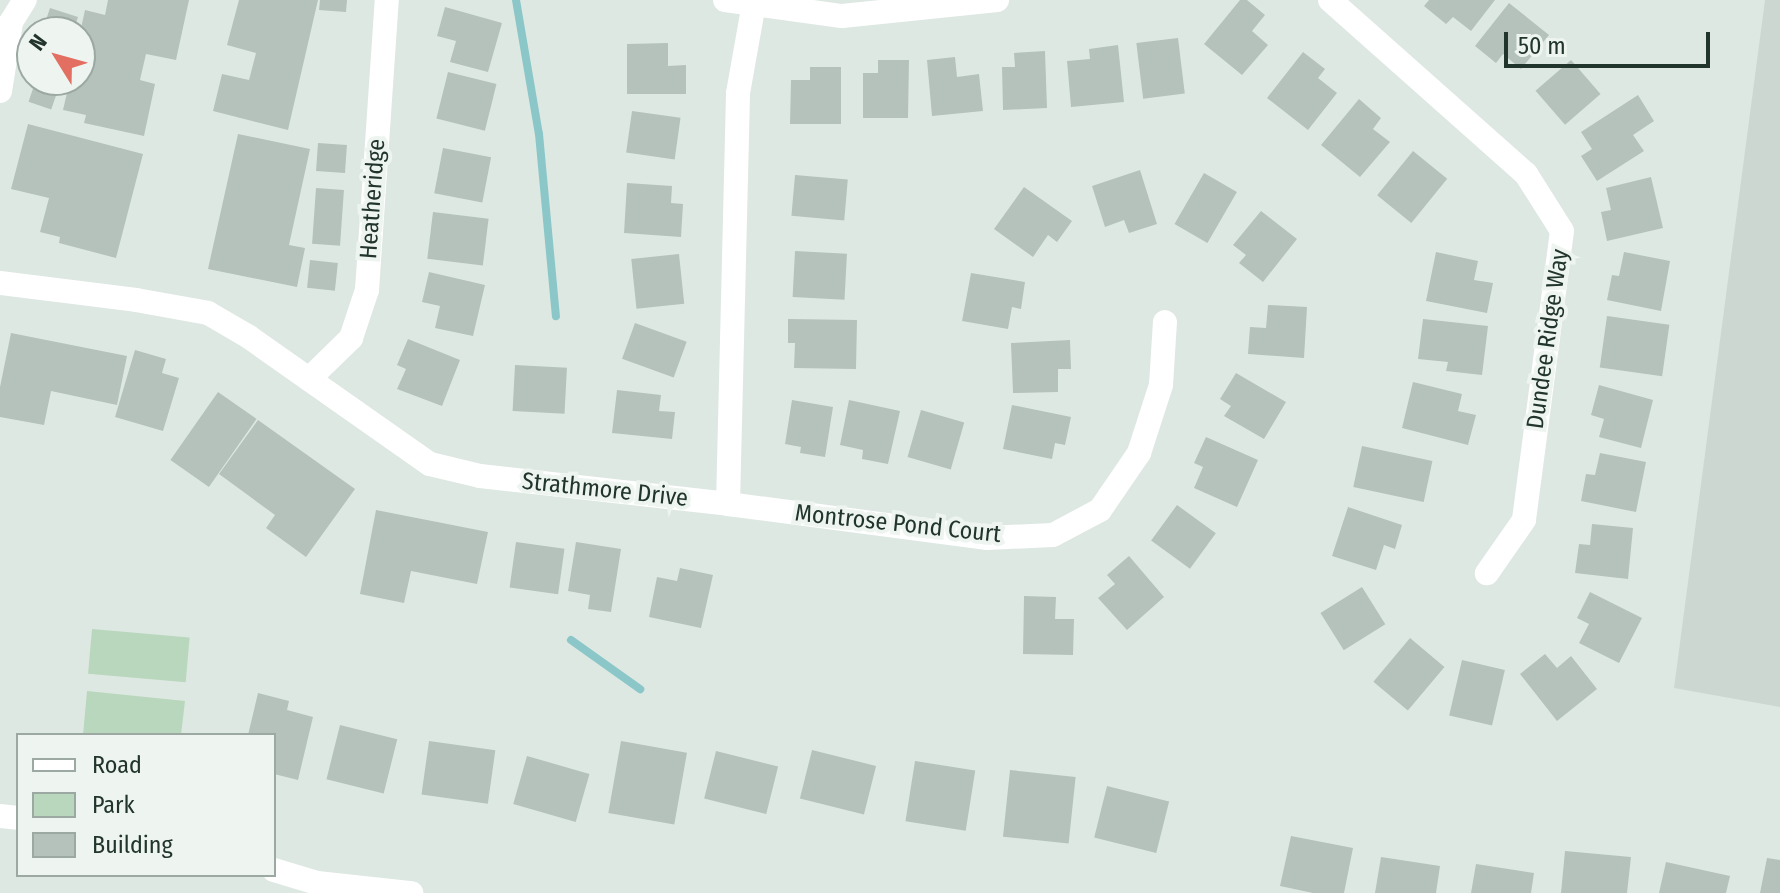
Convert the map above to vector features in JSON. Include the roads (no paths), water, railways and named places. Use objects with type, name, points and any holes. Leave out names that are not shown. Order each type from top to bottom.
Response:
[{"type":"street","points":[[0,91],[11,22],[25,0]]},
{"type":"street","name":"Heatheridge","points":[[309,379],[351,338],[367,290],[387,0]]},
{"type":"street","points":[[725,0],[842,16],[997,0]]},
{"type":"street","name":"Dundee Ridge Way","points":[[1330,0],[1526,174],[1562,231],[1524,520],[1487,573]]},
{"type":"street","points":[[728,504],[738,93],[754,3]]},
{"type":"street","name":"Strathmore Drive","points":[[0,283],[136,300],[208,313],[430,464],[480,476],[728,504]]},
{"type":"street","name":"Montrose Pond Court","points":[[728,504],[986,538],[1053,535],[1100,510],[1139,453],[1161,385],[1165,322]]},
{"type":"street","points":[[276,871],[317,883],[411,893]]},
{"type":"waterway","points":[[516,0],[539,134],[556,316]]},
{"type":"waterway","points":[[571,640],[640,689]]}]
